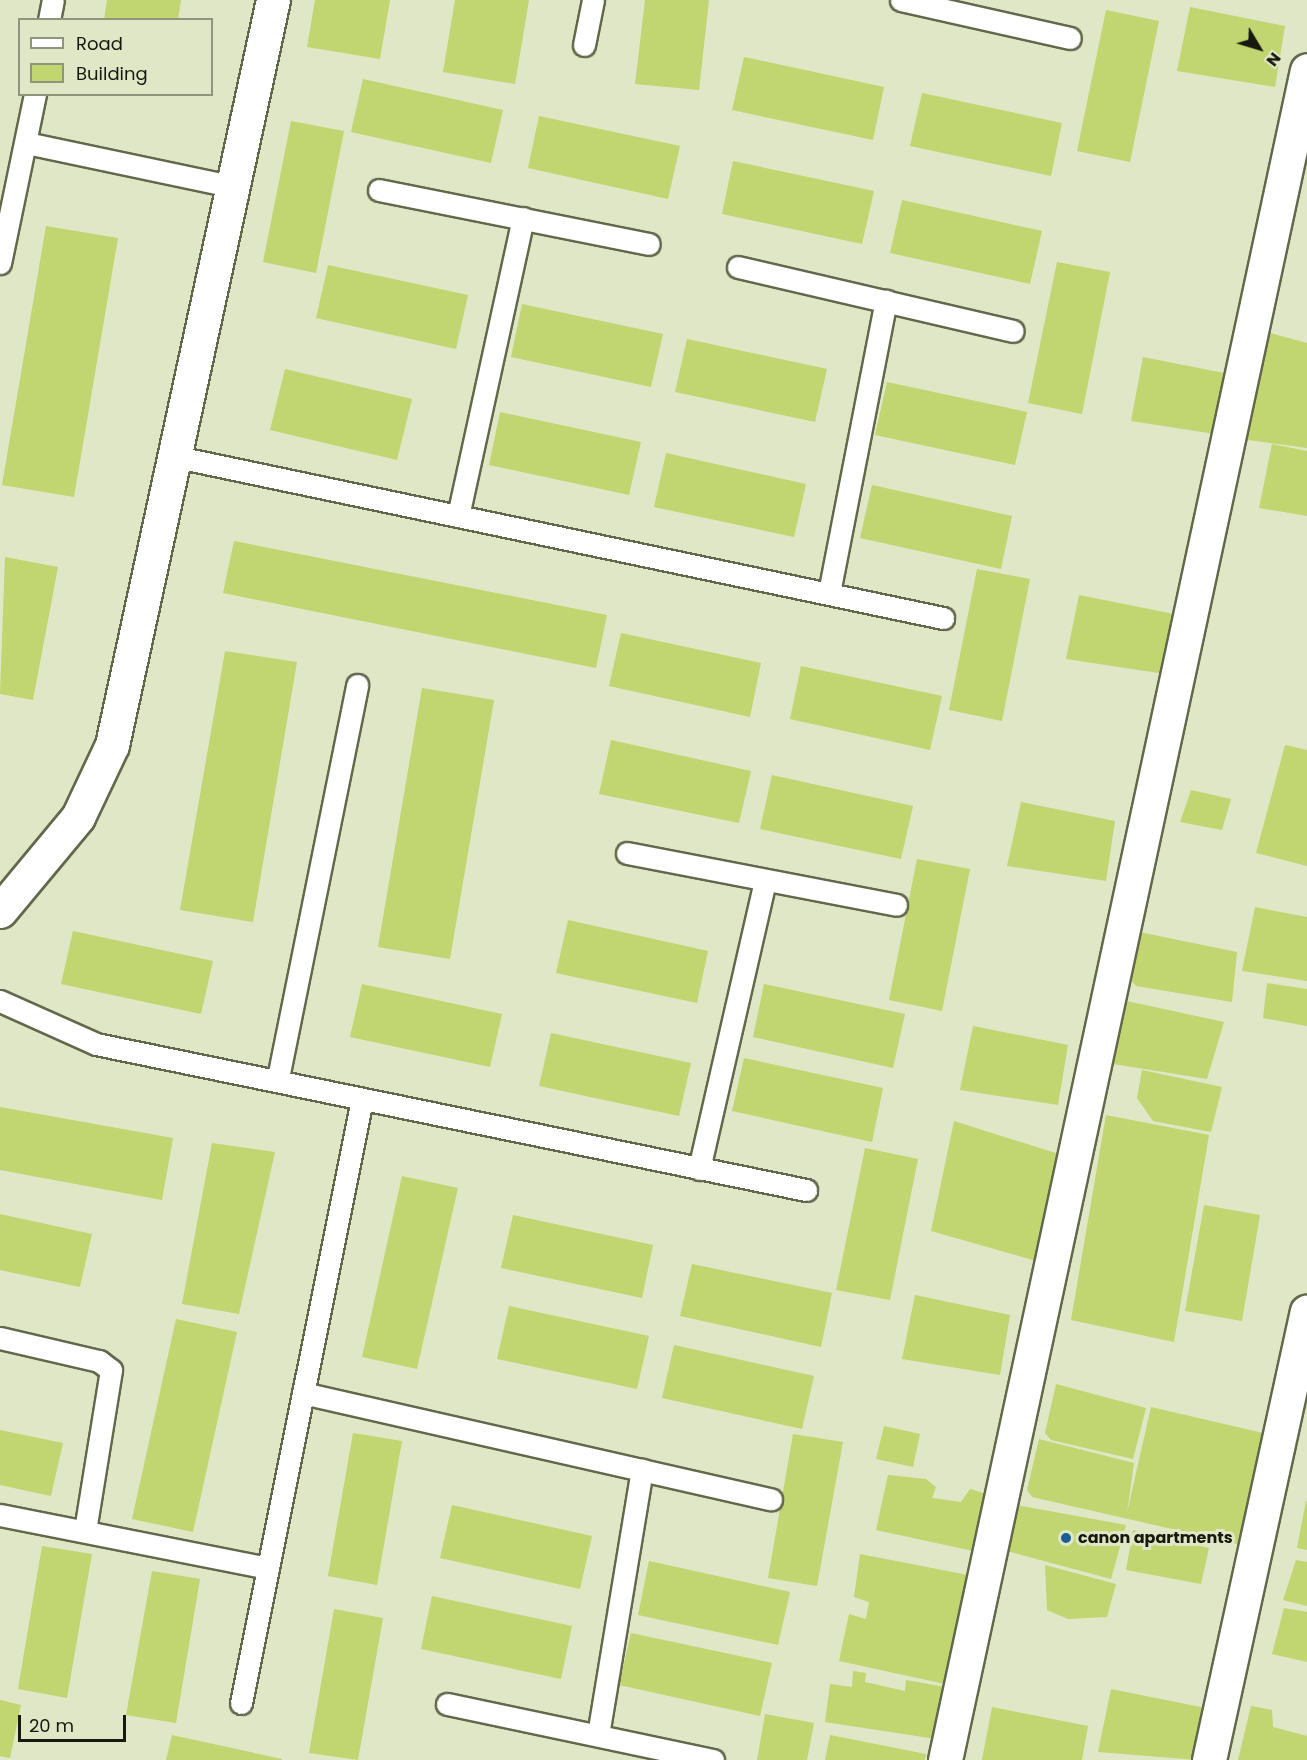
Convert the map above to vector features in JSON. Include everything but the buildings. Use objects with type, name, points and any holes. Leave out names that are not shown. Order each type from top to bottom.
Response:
[{"type":"street","points":[[0,910],[78,817],[97,782],[112,746],[177,457],[230,186],[273,0]]},
{"type":"street","points":[[945,1760],[1307,70]]},
{"type":"street","points":[[1209,1760],[1307,1312]]},
{"type":"lane","points":[[49,18],[53,0]]},
{"type":"lane","points":[[584,45],[593,0]]},
{"type":"lane","points":[[901,0],[947,5],[1070,38]]},
{"type":"lane","points":[[0,263],[35,96]]},
{"type":"lane","points":[[26,143],[230,186]]},
{"type":"lane","points":[[379,190],[649,244]]},
{"type":"lane","points":[[458,516],[523,218]]},
{"type":"lane","points":[[738,267],[1013,331]]},
{"type":"lane","points":[[829,593],[885,301]]},
{"type":"lane","points":[[177,457],[943,618]]},
{"type":"lane","points":[[278,1078],[357,685]]},
{"type":"lane","points":[[627,853],[896,905]]},
{"type":"lane","points":[[699,1169],[765,881]]},
{"type":"lane","points":[[0,1001],[96,1044],[278,1078],[362,1099],[806,1190]]},
{"type":"lane","points":[[241,1703],[362,1099]]},
{"type":"lane","points":[[0,1338],[99,1361],[111,1370],[85,1530]]},
{"type":"lane","points":[[303,1394],[771,1498]]},
{"type":"lane","points":[[598,1736],[642,1470]]},
{"type":"lane","points":[[0,1515],[268,1568]]},
{"type":"lane","points":[[447,1704],[713,1760]]},
{"type":"place","name":"canon apartments","points":[[1066,1538]]}]
